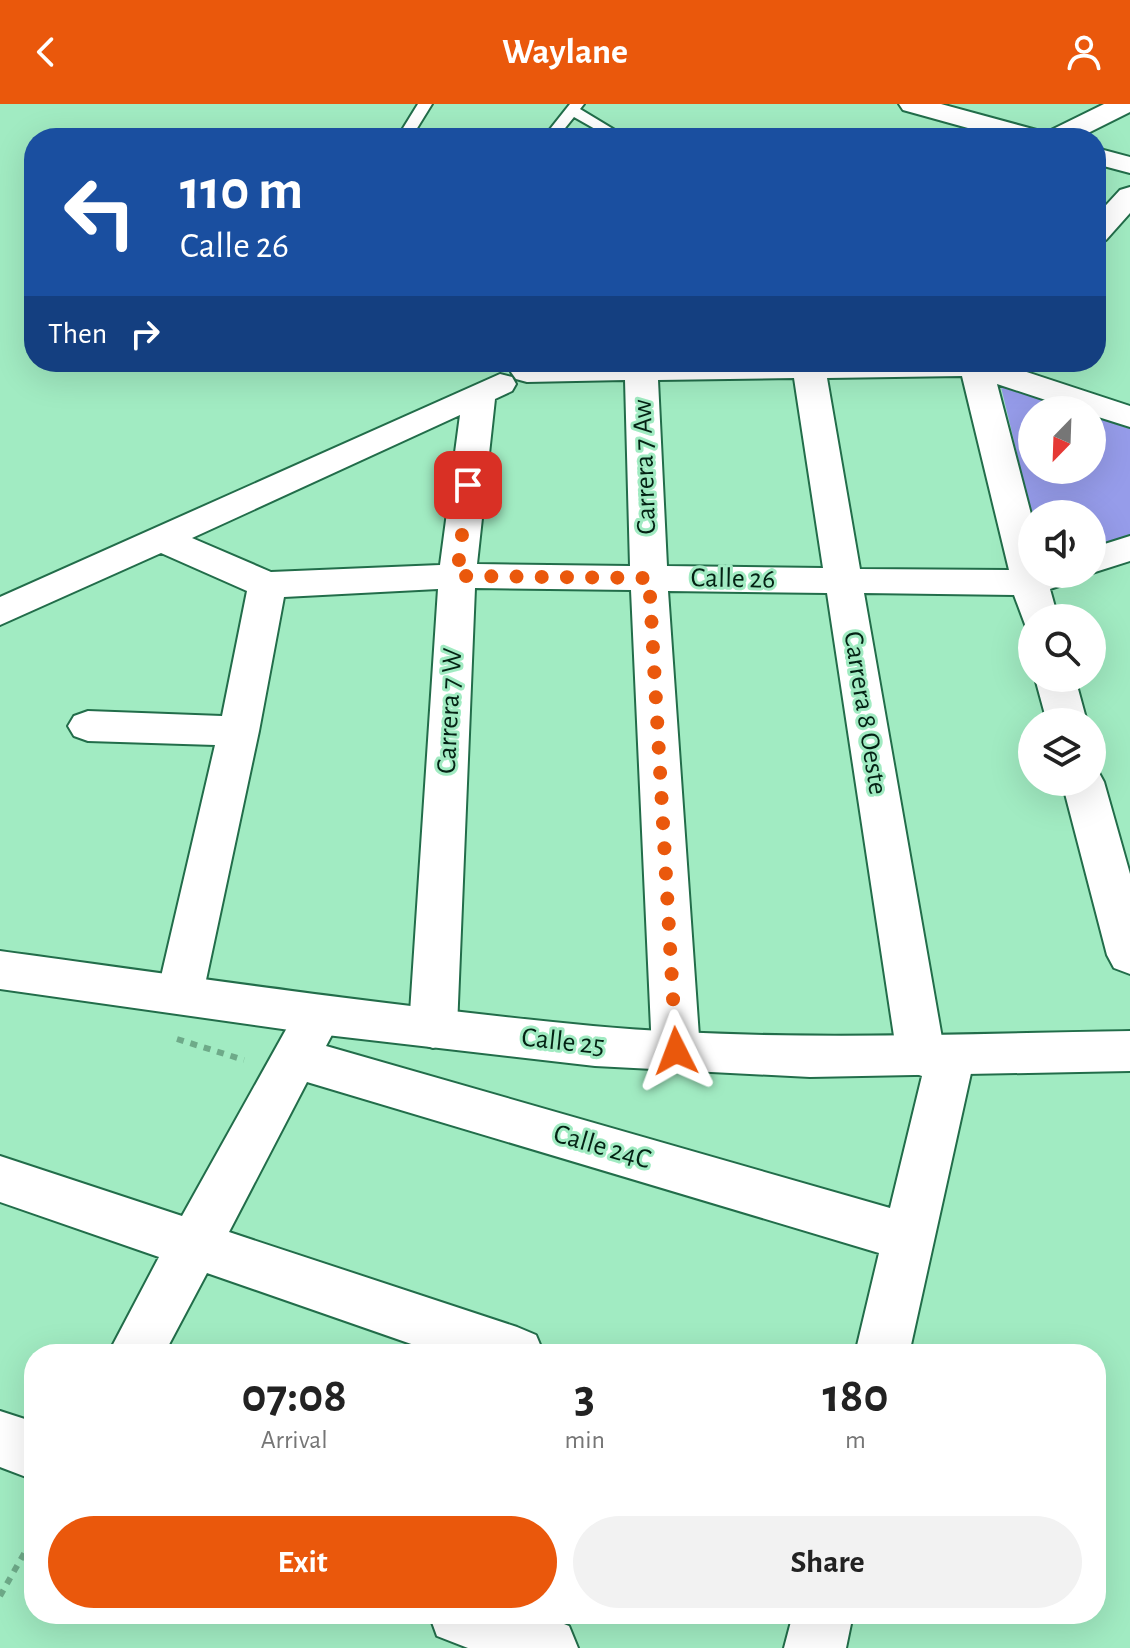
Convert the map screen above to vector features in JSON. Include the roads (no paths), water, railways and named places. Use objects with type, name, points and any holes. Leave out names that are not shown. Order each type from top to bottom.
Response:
[{"type":"street","points":[[912,104],[998,128]]},
{"type":"street","points":[[1077,128],[1125,104]]},
{"type":"street","points":[[1106,159],[1130,165]]},
{"type":"street","points":[[1106,223],[1130,196]]},
{"type":"street","points":[[0,612],[527,372]]},
{"type":"street","name":"Carrera 7 Aw","points":[[641,372],[649,578],[676,1051]]},
{"type":"street","name":"Carrera 8 Oeste","points":[[809,372],[843,580],[936,1056],[908,1237],[884,1344]]},
{"type":"street","points":[[980,372],[1019,500]]},
{"type":"street","points":[[1001,372],[1130,417]]},
{"type":"street","name":"Carrera 7 W","points":[[433,1028],[457,576],[479,394]]},
{"type":"street","points":[[162,539],[267,585],[239,731],[180,994]]},
{"type":"street","points":[[1106,556],[1130,548]]},
{"type":"street","name":"Calle 26","points":[[267,585],[457,576],[843,580],[1018,578]]},
{"type":"street","points":[[88,726],[239,731]]},
{"type":"street","points":[[1087,796],[1130,955]]},
{"type":"street","name":"Calle 25","points":[[0,970],[433,1028],[676,1051],[810,1057],[1130,1051]]},
{"type":"street","points":[[140,1344],[318,1014]]},
{"type":"street","name":"Calle 24C","points":[[296,1058],[908,1237]]},
{"type":"street","points":[[0,1179],[487,1344]]},
{"type":"street","points":[[0,1439],[24,1447]]},
{"type":"street","points":[[485,1624],[547,1648]]},
{"type":"street","points":[[815,1648],[821,1624]]},
{"type":"lane","points":[[410,128],[425,104]]},
{"type":"lane","points":[[558,128],[575,107],[606,128]]}]
